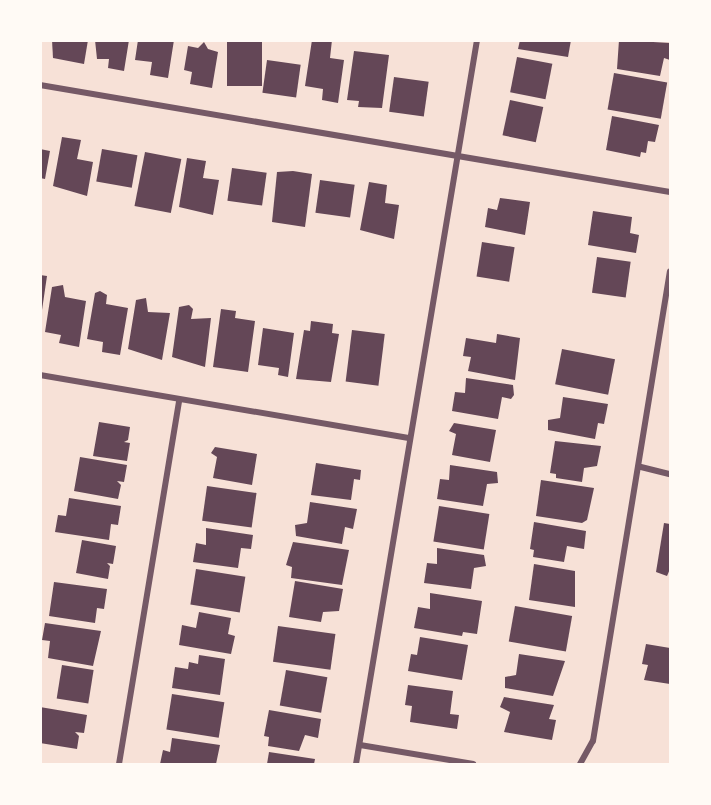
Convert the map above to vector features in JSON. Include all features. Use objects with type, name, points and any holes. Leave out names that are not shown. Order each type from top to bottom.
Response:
[{"type":"street","points":[[356,765],[477,40]]},
{"type":"street","points":[[40,85],[670,192]]},
{"type":"street","points":[[580,765],[593,741],[640,467],[670,271]]},
{"type":"street","points":[[40,375],[179,401],[409,438]]},
{"type":"street","points":[[119,765],[179,401]]},
{"type":"street","points":[[640,467],[670,474]]},
{"type":"street","points":[[360,746],[473,765]]},
{"type":"building","points":[[52,40],[88,40],[84,64],[53,58]]},
{"type":"building","points":[[95,40],[129,40],[124,71],[108,68],[109,59],[97,59]]},
{"type":"building","points":[[138,40],[174,40],[168,78],[150,75],[152,62],[135,60]]},
{"type":"building","points":[[227,40],[262,40],[262,86],[227,86]]},
{"type":"building","points":[[312,40],[332,40],[330,58],[344,60],[338,103],[322,100],[323,89],[305,86]]},
{"type":"building","points":[[520,40],[571,40],[568,57],[518,49]]},
{"type":"building","points":[[619,40],[670,43],[670,60],[664,58],[660,76],[617,69]]},
{"type":"building","points":[[204,42],[208,49],[218,52],[212,88],[190,84],[192,72],[184,70],[188,46],[198,48]]},
{"type":"building","points":[[354,51],[389,55],[382,108],[358,107],[359,101],[347,100]]},
{"type":"building","points":[[517,57],[552,64],[545,99],[510,92]]},
{"type":"building","points":[[267,60],[301,65],[296,97],[262,93]]},
{"type":"building","points":[[614,73],[667,82],[661,119],[608,109]]},
{"type":"building","points":[[394,77],[429,82],[424,117],[389,112]]},
{"type":"building","points":[[510,100],[543,107],[536,142],[503,135]]},
{"type":"building","points":[[612,116],[659,125],[655,142],[648,141],[646,153],[641,152],[640,157],[606,150]]},
{"type":"building","points":[[62,137],[81,140],[77,159],[93,162],[87,196],[53,186]]},
{"type":"building","points":[[40,149],[50,151],[45,179],[40,178]]},
{"type":"building","points":[[102,149],[137,155],[132,188],[96,181]]},
{"type":"building","points":[[145,152],[181,159],[171,213],[135,206]]},
{"type":"building","points":[[187,158],[206,161],[203,178],[219,180],[213,215],[179,207]]},
{"type":"building","points":[[232,168],[267,173],[262,206],[227,201]]},
{"type":"building","points":[[293,171],[312,174],[305,227],[272,222],[277,172]]},
{"type":"building","points":[[320,180],[355,185],[350,218],[315,213]]},
{"type":"building","points":[[369,182],[387,185],[385,203],[399,205],[394,239],[360,230]]},
{"type":"building","points":[[500,198],[530,202],[525,235],[485,227],[488,208],[497,210]]},
{"type":"building","points":[[593,211],[632,217],[630,233],[639,235],[636,253],[588,245]]},
{"type":"building","points":[[482,242],[515,247],[509,282],[477,277]]},
{"type":"building","points":[[597,257],[631,262],[626,297],[592,293]]},
{"type":"building","points":[[40,275],[47,276],[42,310],[40,310]]},
{"type":"building","points":[[63,285],[65,297],[86,301],[79,347],[59,343],[61,335],[45,332],[52,287]]},
{"type":"building","points":[[100,291],[107,295],[106,304],[128,308],[120,355],[102,352],[103,342],[87,339],[95,293]]},
{"type":"building","points":[[146,298],[148,312],[170,313],[162,360],[128,349],[136,300]]},
{"type":"building","points":[[189,305],[193,309],[191,319],[211,318],[205,367],[172,357],[179,307]]},
{"type":"building","points":[[221,309],[236,311],[235,318],[255,321],[248,372],[213,367]]},
{"type":"building","points":[[311,321],[333,324],[332,333],[339,334],[331,382],[296,379],[304,330],[310,331]]},
{"type":"building","points":[[263,328],[294,333],[288,377],[278,375],[279,368],[258,365]]},
{"type":"building","points":[[352,330],[385,334],[378,386],[346,382]]},
{"type":"building","points":[[497,334],[520,338],[515,380],[468,371],[471,357],[463,356],[466,338],[496,343]]},
{"type":"building","points":[[562,349],[615,359],[608,395],[555,384]]},
{"type":"building","points":[[466,378],[513,385],[514,395],[511,399],[502,397],[498,419],[452,411],[455,392],[465,393]]},
{"type":"building","points":[[563,397],[608,404],[604,424],[598,423],[595,439],[548,430],[548,420],[560,418]]},
{"type":"building","points":[[99,422],[130,427],[128,440],[124,442],[130,443],[127,461],[93,456]]},
{"type":"building","points":[[454,423],[496,430],[490,462],[452,455],[456,434],[449,431]]},
{"type":"building","points":[[555,441],[601,446],[597,466],[584,468],[582,482],[556,478],[556,474],[550,473]]},
{"type":"building","points":[[215,447],[257,454],[252,485],[213,478],[217,457],[211,453]]},
{"type":"building","points":[[80,457],[127,465],[124,482],[117,481],[121,485],[118,499],[74,491]]},
{"type":"building","points":[[316,463],[361,470],[360,480],[354,479],[351,500],[311,495]]},
{"type":"building","points":[[450,465],[497,472],[498,483],[487,484],[483,506],[437,499],[440,479],[449,480]]},
{"type":"building","points":[[541,480],[594,488],[587,520],[582,523],[536,516]]},
{"type":"building","points":[[207,486],[257,493],[252,528],[202,521]]},
{"type":"building","points":[[69,498],[121,506],[118,525],[111,524],[109,540],[55,532],[58,515],[66,516]]},
{"type":"building","points":[[310,502],[357,509],[353,529],[345,527],[342,544],[296,536],[295,525],[307,523]]},
{"type":"building","points":[[439,506],[489,514],[484,550],[433,542]]},
{"type":"building","points":[[534,522],[586,531],[584,549],[567,546],[564,562],[533,557],[534,550],[530,549]]},
{"type":"building","points":[[664,523],[670,524],[670,569],[667,576],[656,572]]},
{"type":"building","points":[[206,528],[253,535],[251,549],[241,548],[238,568],[193,562],[196,543],[206,545]]},
{"type":"building","points":[[82,540],[116,546],[113,564],[107,563],[110,566],[108,579],[76,573]]},
{"type":"building","points":[[293,542],[349,550],[342,585],[291,578],[292,567],[286,565]]},
{"type":"building","points":[[437,548],[484,555],[486,566],[474,568],[471,589],[424,583],[427,563],[437,564]]},
{"type":"building","points":[[534,564],[575,571],[575,607],[529,600]]},
{"type":"building","points":[[196,569],[245,577],[240,612],[190,605]]},
{"type":"building","points":[[295,581],[343,589],[339,611],[323,612],[321,622],[289,617]]},
{"type":"building","points":[[54,582],[107,589],[104,609],[97,608],[95,623],[49,616]]},
{"type":"building","points":[[430,593],[482,601],[477,634],[463,632],[462,636],[414,628],[418,607],[430,609]]},
{"type":"building","points":[[515,606],[572,616],[566,652],[509,641]]},
{"type":"building","points":[[199,612],[231,618],[228,634],[235,636],[231,654],[179,645],[182,625],[196,628]]},
{"type":"building","points":[[45,623],[101,631],[93,666],[48,658],[50,641],[42,640]]},
{"type":"building","points":[[278,626],[335,634],[330,670],[273,662]]},
{"type":"building","points":[[420,637],[468,645],[462,680],[408,671],[411,654],[417,655]]},
{"type":"building","points":[[646,644],[670,648],[670,684],[644,680],[648,665],[642,664]]},
{"type":"building","points":[[519,654],[565,661],[553,696],[505,688],[505,677],[516,675]]},
{"type":"building","points":[[199,655],[225,659],[220,695],[172,688],[175,667],[188,669],[189,662],[198,664]]},
{"type":"building","points":[[62,665],[94,670],[88,704],[57,699]]},
{"type":"building","points":[[286,670],[327,677],[321,713],[280,705]]},
{"type":"building","points":[[408,685],[453,691],[450,714],[459,715],[457,729],[410,722],[412,706],[405,705]]},
{"type":"building","points":[[172,694],[224,702],[219,738],[166,730]]},
{"type":"building","points":[[504,697],[554,705],[549,719],[556,720],[552,740],[504,732],[510,712],[500,707]]},
{"type":"building","points":[[40,707],[87,715],[84,733],[75,732],[79,736],[77,749],[40,743]]},
{"type":"building","points":[[269,710],[321,719],[318,738],[305,735],[299,751],[268,746],[269,737],[264,736]]},
{"type":"building","points":[[172,738],[220,745],[216,764],[160,764],[163,750],[170,752]]},
{"type":"building","points":[[269,752],[315,759],[314,764],[267,764]]}]
